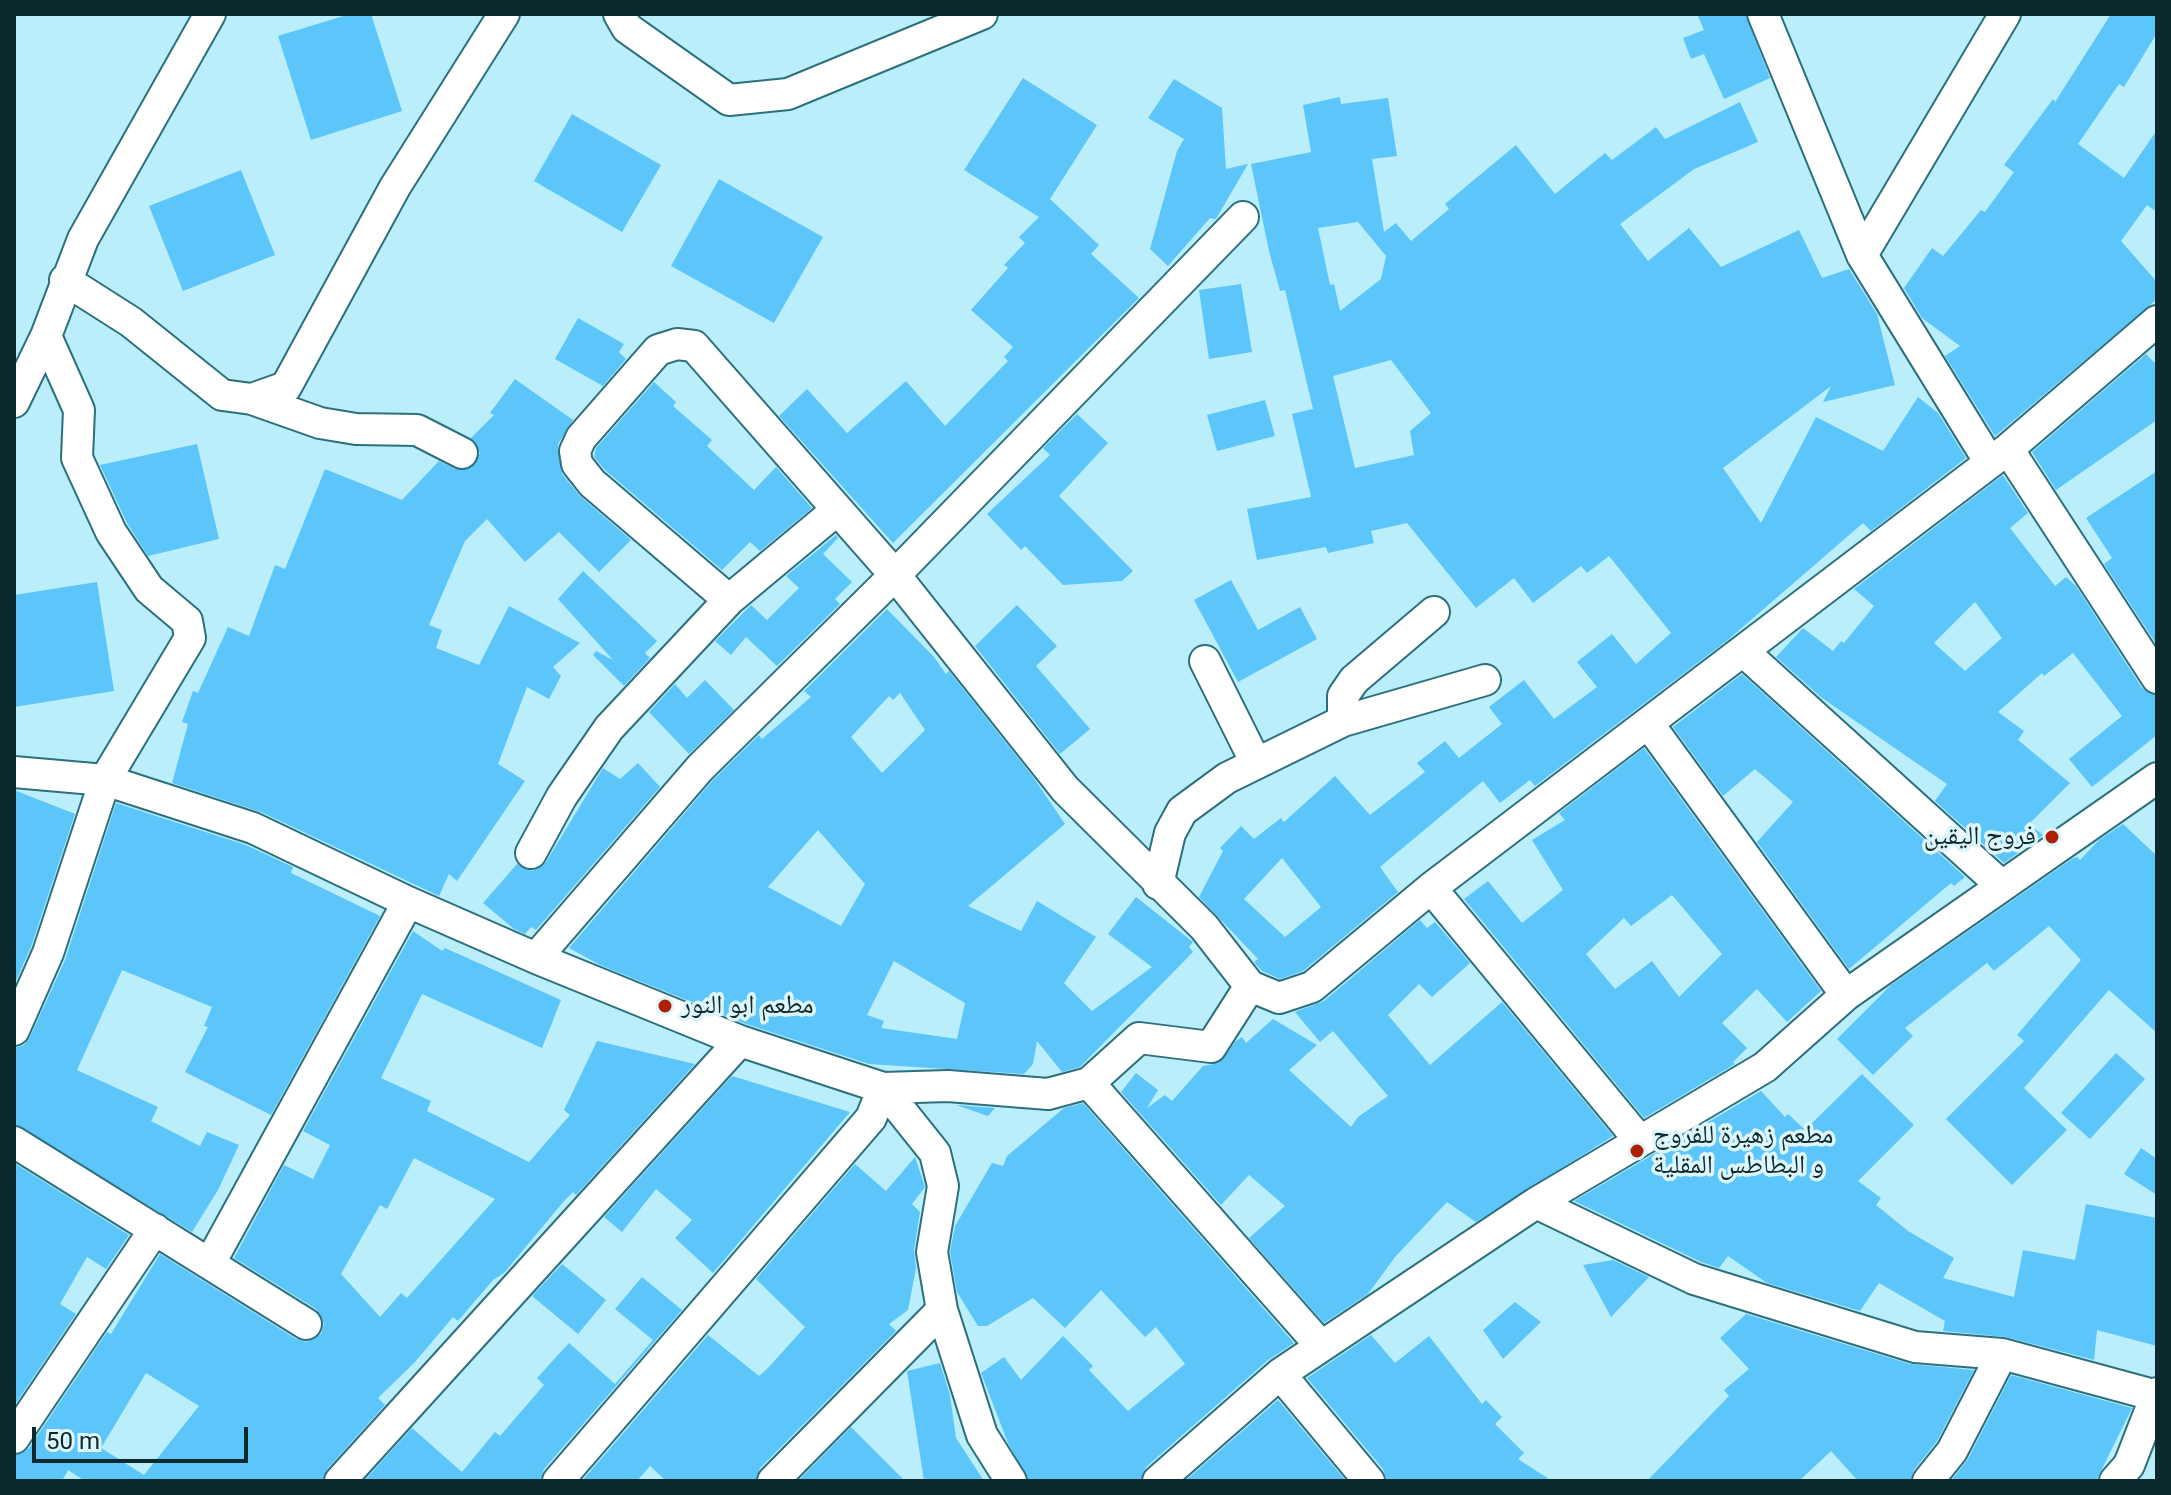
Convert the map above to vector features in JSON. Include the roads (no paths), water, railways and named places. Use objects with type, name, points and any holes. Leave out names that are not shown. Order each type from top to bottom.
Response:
[{"type":"street","points":[[14,402],[46,336],[83,239],[210,14]]},
{"type":"street","points":[[252,399],[286,387],[395,187],[504,14]]},
{"type":"street","points":[[619,14],[627,28],[729,100],[788,94],[982,14]]},
{"type":"street","points":[[1763,14],[1862,255],[1998,455],[2157,678]]},
{"type":"street","points":[[1862,255],[2005,14]]},
{"type":"street","points":[[536,958],[700,768],[895,575],[1243,217]]},
{"type":"street","points":[[65,280],[131,322],[222,395],[252,399],[320,423],[356,429],[417,430],[462,453]]},
{"type":"street","points":[[729,600],[592,483],[577,464],[575,451],[581,438],[658,350],[677,344],[694,346],[895,575],[1065,789],[1204,927],[1250,986],[1279,998],[1312,987],[1431,888],[1744,652],[1998,455],[2157,321]]},
{"type":"street","points":[[14,1030],[48,953],[105,780],[190,638],[187,621],[149,589],[111,532],[77,458],[79,410],[46,336]]},
{"type":"street","points":[[531,853],[562,796],[609,728],[729,600],[837,510]]},
{"type":"street","points":[[1343,721],[1343,696],[1354,680],[1434,612]]},
{"type":"street","points":[[1744,652],[2002,886]]},
{"type":"street","points":[[1205,661],[1256,763]]},
{"type":"street","points":[[1158,884],[1170,833],[1182,811],[1227,778],[1343,721],[1485,680]]},
{"type":"street","points":[[1648,723],[1846,995]]},
{"type":"street","points":[[14,772],[105,780],[253,828],[408,902],[536,958],[740,1041],[883,1088],[948,1086],[1048,1094],[1089,1083],[1139,1038],[1211,1047],[1250,986]]},
{"type":"street","points":[[1158,1481],[1280,1374],[1536,1203],[1765,1067],[1846,995],[2157,778]]},
{"type":"street","points":[[1431,888],[1640,1141]]},
{"type":"street","points":[[210,1263],[408,902]]},
{"type":"street","points":[[340,1481],[740,1041]]},
{"type":"street","points":[[1089,1083],[1321,1346]]},
{"type":"street","points":[[883,1088],[935,1153],[943,1186],[932,1252],[942,1310],[982,1435],[1011,1481]]},
{"type":"street","points":[[558,1481],[871,1118],[883,1088]]},
{"type":"street","points":[[14,1142],[306,1324]]},
{"type":"street","points":[[1536,1203],[1694,1279],[1915,1347],[2002,1354],[2157,1395],[2129,1465],[2115,1481]]},
{"type":"street","points":[[14,1438],[155,1229]]},
{"type":"street","points":[[773,1481],[942,1310]]},
{"type":"street","points":[[1928,1481],[1952,1451],[2002,1354]]},
{"type":"street","points":[[1280,1374],[1369,1481]]},
{"type":"place","name":"فروج اليقين","points":[[2052,837]]},
{"type":"place","name":"مطعم ابو النور","points":[[665,1006]]},
{"type":"place","name":"مطعم زهيرة للفروج و البطاطس المقلية","points":[[1637,1151]]}]
